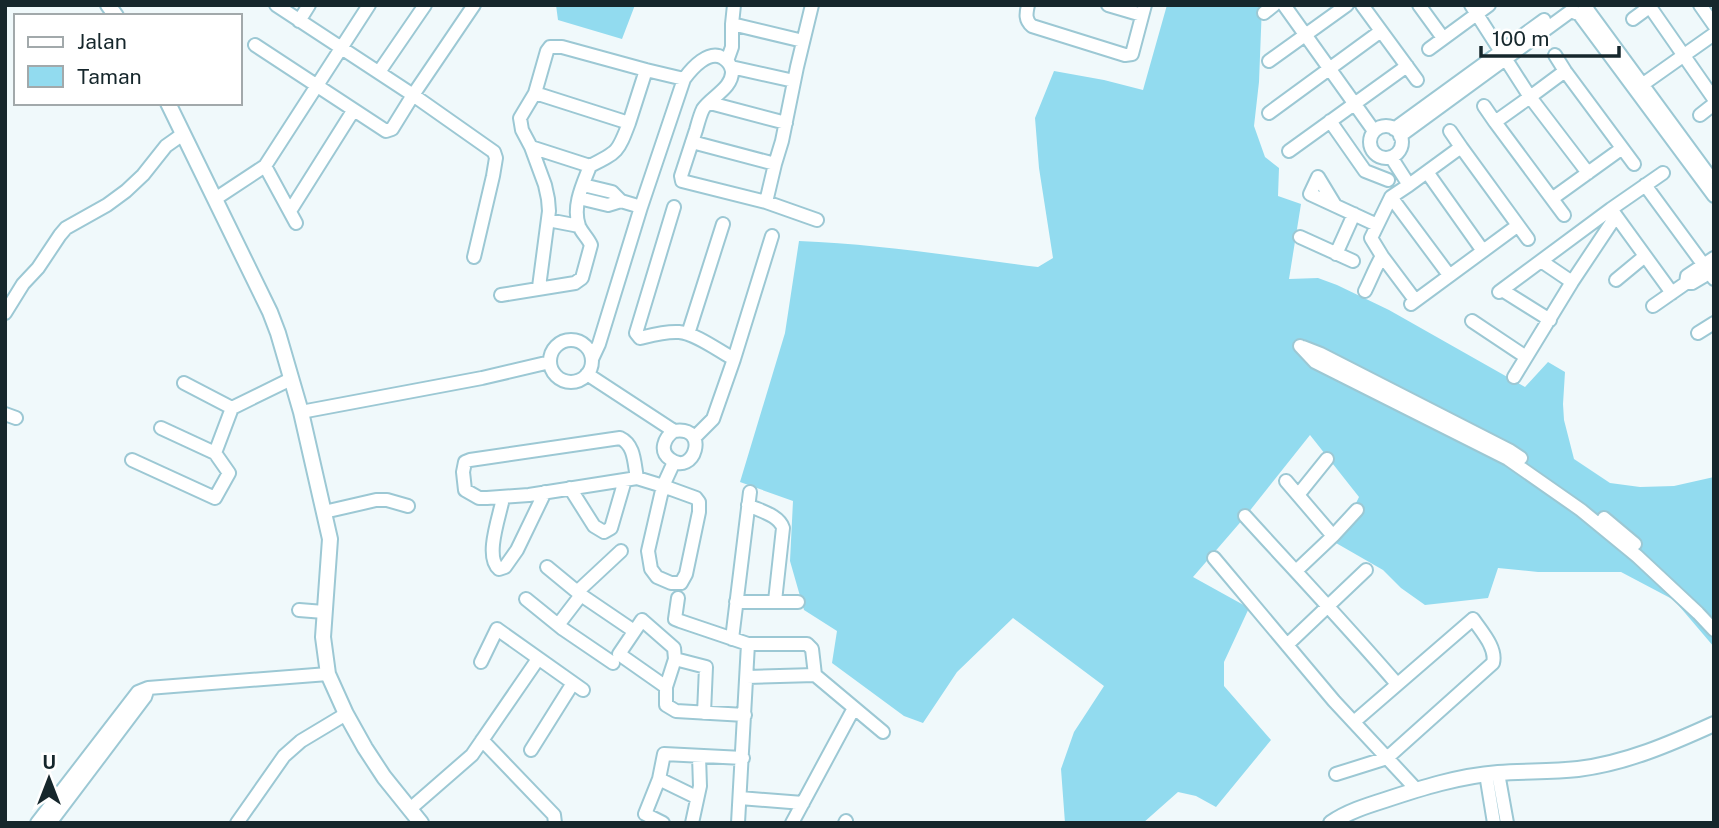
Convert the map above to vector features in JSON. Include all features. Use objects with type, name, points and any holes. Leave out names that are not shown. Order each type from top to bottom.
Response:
[{"type":"main road","points":[[169,105],[270,312],[301,412],[330,539],[324,612],[324,648],[328,674],[365,748],[384,777],[421,823]]},
{"type":"main road","points":[[1331,823],[1356,810],[1416,789],[1492,774],[1555,771],[1613,762],[1646,752],[1714,724]]},
{"type":"street","points":[[276,5],[494,152],[496,158],[493,176],[474,257]]},
{"type":"street","points":[[299,21],[309,5]]},
{"type":"street","points":[[215,199],[265,166],[369,5]]},
{"type":"street","points":[[379,72],[425,5]]},
{"type":"street","points":[[254,45],[386,131],[392,129],[474,5]]},
{"type":"street","points":[[734,5],[729,64],[732,74],[730,80],[703,110],[681,176],[683,183],[766,202],[817,220]]},
{"type":"street","points":[[766,202],[812,5]]},
{"type":"street","points":[[1028,5],[1026,16],[1032,26],[1125,55],[1132,54],[1143,10],[1108,5]]},
{"type":"street","points":[[1284,5],[1374,131]]},
{"type":"street","points":[[1269,61],[1347,5]]},
{"type":"street","points":[[1362,5],[1417,80]]},
{"type":"street","points":[[1419,5],[1443,38]]},
{"type":"street","points":[[1429,49],[1474,9],[1489,5]]},
{"type":"street","points":[[1700,5],[1714,25]]},
{"type":"street","points":[[1633,19],[1651,6],[1714,101],[1700,115]]},
{"type":"street","points":[[1397,132],[1503,55],[1576,8],[1714,181]]},
{"type":"street","points":[[1474,9],[1530,97],[1588,173]]},
{"type":"street","points":[[732,24],[803,41]]},
{"type":"street","points":[[1269,113],[1381,31]]},
{"type":"street","points":[[1639,87],[1714,34]]},
{"type":"street","points":[[539,287],[548,220],[548,199],[520,118],[536,93],[547,51],[555,46],[684,79]]},
{"type":"street","points":[[592,359],[684,79],[700,62],[711,55],[717,55],[729,64],[794,81]]},
{"type":"street","points":[[1555,55],[1564,71],[1634,164]]},
{"type":"street","points":[[1289,151],[1407,66]]},
{"type":"street","points":[[501,295],[575,282],[582,278],[591,246],[579,226],[577,207],[583,185],[590,166],[620,147],[646,70]]},
{"type":"street","points":[[1495,122],[1564,71]]},
{"type":"street","points":[[1639,87],[1714,196]]},
{"type":"street","points":[[536,93],[629,123]]},
{"type":"street","points":[[710,103],[786,123]]},
{"type":"street","points":[[1484,106],[1564,215]]},
{"type":"street","points":[[265,166],[293,217],[353,111]]},
{"type":"street","points":[[1330,121],[1365,171],[1388,180]]},
{"type":"street","points":[[1387,127],[1397,132],[1400,149],[1397,154],[1384,158],[1372,151],[1370,137],[1374,131],[1387,127]]},
{"type":"street","points":[[1450,131],[1528,239]]},
{"type":"street","points":[[5,313],[23,284],[38,268],[66,228],[126,191],[166,146],[183,134]]},
{"type":"street","points":[[692,142],[775,164]]},
{"type":"street","points":[[531,147],[590,166]]},
{"type":"street","points":[[1461,147],[1391,197],[1371,238],[1413,302],[1517,226]]},
{"type":"street","points":[[1553,198],[1621,149]]},
{"type":"street","points":[[1391,157],[1409,185]]},
{"type":"street","points":[[1427,172],[1483,251]]},
{"type":"street","points":[[1550,320],[1501,291],[1580,232],[1614,212],[1663,173]]},
{"type":"street","points":[[583,185],[612,192],[621,201],[641,207]]},
{"type":"street","points":[[1645,186],[1711,269],[1687,276],[1686,283],[1653,306]]},
{"type":"street","points":[[1391,197],[1449,275]]},
{"type":"street","points":[[579,198],[608,205],[621,201]]},
{"type":"street","points":[[1335,205],[1377,225]]},
{"type":"street","points":[[674,206],[637,336],[640,338],[679,332],[688,334],[734,359]]},
{"type":"street","points":[[1514,377],[1614,212]]},
{"type":"street","points":[[1614,212],[1672,293]]},
{"type":"street","points":[[1336,254],[1354,214]]},
{"type":"street","points":[[548,220],[579,226]]},
{"type":"street","points":[[688,334],[723,224]]},
{"type":"street","points":[[1580,232],[1595,245]]},
{"type":"street","points":[[694,438],[713,419],[772,236]]},
{"type":"street","points":[[1300,237],[1353,261]]},
{"type":"street","points":[[1616,280],[1645,256]]},
{"type":"street","points":[[1364,291],[1372,278],[1377,277],[1386,261]]},
{"type":"street","points":[[1541,261],[1572,282]]},
{"type":"street","points":[[1472,321],[1526,357]]},
{"type":"street","points":[[1698,333],[1714,323]]},
{"type":"street","points":[[569,340],[585,344],[592,359],[587,374],[578,381],[567,382],[557,377],[550,362],[551,352],[555,347],[569,340]]},
{"type":"street","points":[[1714,620],[1689,593],[1621,531],[1509,450],[1321,354],[1300,346],[1315,362],[1519,466],[1581,510],[1637,556],[1714,630]]},
{"type":"street","points":[[301,412],[482,379],[550,362]]},
{"type":"street","points":[[587,374],[674,431]]},
{"type":"street","points":[[215,453],[232,408],[291,379]]},
{"type":"street","points":[[184,383],[232,408]]},
{"type":"street","points":[[132,460],[215,498],[229,474],[215,453],[161,428]]},
{"type":"street","points":[[674,431],[687,432],[694,438],[696,450],[688,461],[674,462],[664,451],[667,436],[674,431]]},
{"type":"street","points":[[570,488],[594,526],[604,532],[611,528],[631,479],[631,447],[628,442],[620,438],[470,460],[465,462],[463,472],[465,490],[479,498],[503,498],[545,492],[570,488],[631,479],[663,486],[696,498],[699,512],[687,574],[681,583],[677,584],[657,577],[648,561],[663,486],[674,462]]},
{"type":"street","points":[[1298,495],[1327,459]]},
{"type":"street","points":[[1286,481],[1333,536]]},
{"type":"street","points":[[503,498],[492,554],[494,565],[499,569],[508,564],[517,550],[545,492]]},
{"type":"street","points":[[324,512],[376,499],[408,506]]},
{"type":"street","points":[[732,639],[749,499],[782,523],[775,601]]},
{"type":"street","points":[[1296,571],[1357,510]]},
{"type":"street","points":[[1245,516],[1397,684]]},
{"type":"street","points":[[558,625],[579,594],[621,551]]},
{"type":"street","points":[[1214,558],[1334,701],[1416,789]]},
{"type":"street","points":[[547,567],[579,594],[634,631]]},
{"type":"street","points":[[1287,645],[1366,570]]},
{"type":"street","points":[[678,598],[675,619],[748,644],[807,644],[812,649],[815,675]]},
{"type":"street","points":[[526,599],[558,625],[614,662],[666,687]]},
{"type":"street","points":[[736,601],[798,602]]},
{"type":"street","points":[[299,610],[324,612]]},
{"type":"street","points":[[1336,774],[1387,758],[1493,663],[1493,650],[1473,619],[1355,721]]},
{"type":"street","points":[[614,662],[642,620],[674,648],[675,659],[666,687],[666,705],[676,712],[745,715]]},
{"type":"street","points":[[481,662],[498,629],[578,686],[531,750]]},
{"type":"street","points":[[738,823],[748,644]]},
{"type":"street","points":[[410,809],[472,755],[538,659]]},
{"type":"street","points":[[675,659],[706,667],[704,713]]},
{"type":"street","points":[[37,823],[138,692],[148,688],[328,674]]},
{"type":"street","points":[[747,677],[815,675],[883,732]]},
{"type":"street","points":[[50,823],[145,697],[148,688]]},
{"type":"street","points":[[792,823],[854,708]]},
{"type":"street","points":[[237,823],[284,756],[301,741],[346,714]]},
{"type":"street","points":[[482,740],[554,815],[555,823]]},
{"type":"street","points":[[663,823],[645,814],[659,779],[664,754],[743,758]]},
{"type":"street","points":[[692,823],[700,786],[699,755]]},
{"type":"street","points":[[1492,774],[1494,823]]},
{"type":"street","points":[[1492,774],[1507,823]]},
{"type":"street","points":[[659,779],[696,797]]},
{"type":"street","points":[[740,798],[803,803]]},
{"type":"green space","points":[[556,5],[635,5],[622,39],[558,20]]},
{"type":"green space","points":[[1167,5],[1262,5],[1254,126],[1265,157],[1279,168],[1278,196],[1301,204],[1289,279],[1318,278],[1337,285],[1389,310],[1525,387],[1548,362],[1565,372],[1564,420],[1574,459],[1610,483],[1640,487],[1674,486],[1714,477],[1714,647],[1674,600],[1621,572],[1538,572],[1498,568],[1488,598],[1425,605],[1401,588],[1383,570],[1336,543],[1359,497],[1310,435],[1193,577],[1249,608],[1224,662],[1224,686],[1271,740],[1216,807],[1196,796],[1178,792],[1143,823],[1065,823],[1061,769],[1074,732],[1104,686],[1013,618],[957,672],[923,723],[904,716],[832,663],[837,631],[804,610],[790,561],[793,501],[740,482],[785,333],[799,241],[889,248],[1038,267],[1053,258],[1039,168],[1035,118],[1054,71],[1143,90]]}]
